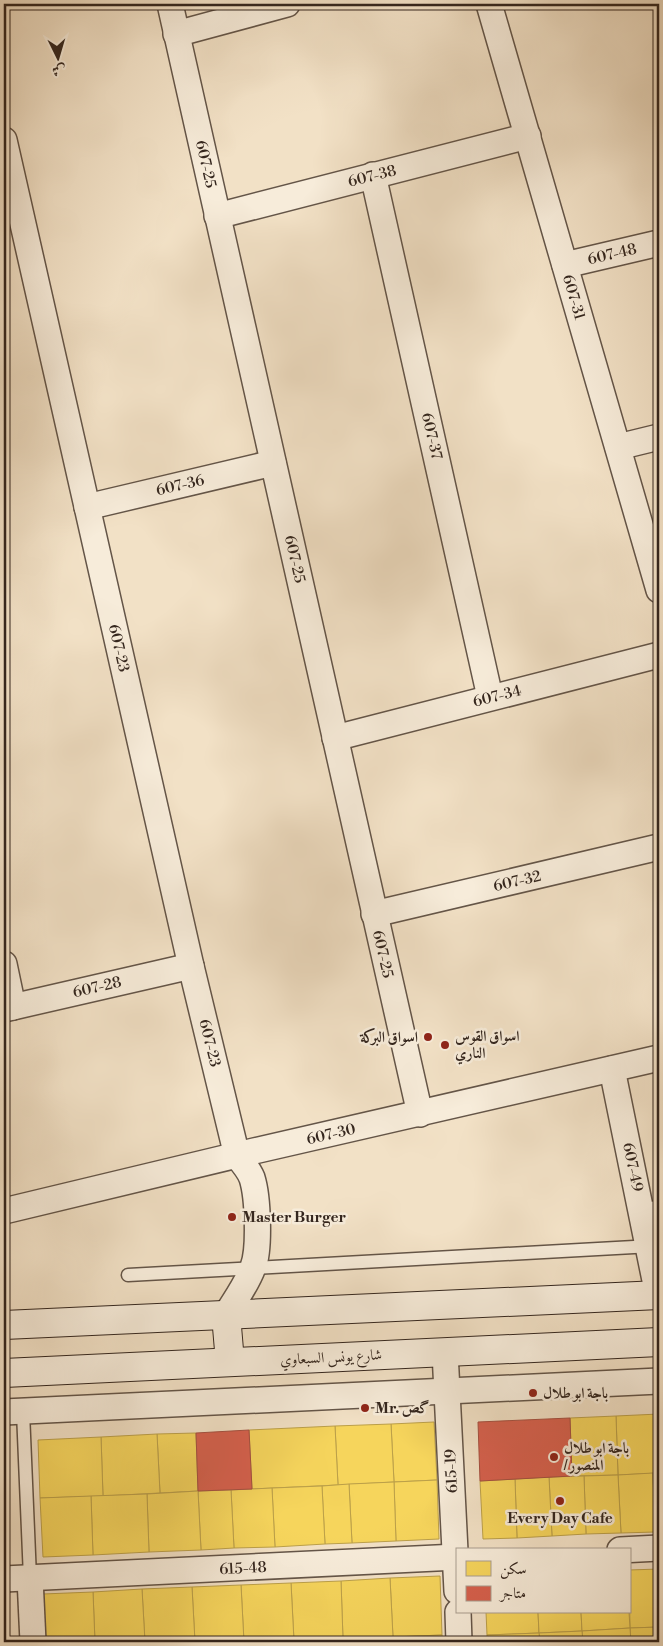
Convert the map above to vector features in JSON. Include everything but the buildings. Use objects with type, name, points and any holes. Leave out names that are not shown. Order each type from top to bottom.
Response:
[{"type":"main road","points":[[4,1326],[659,1295]]},
{"type":"main road","points":[[226,1315],[230,1362]]},
{"type":"main road","name":"شارع يونس السبعاوي","points":[[4,1373],[659,1342]]},
{"type":"street","name":"607-25","points":[[170,4],[420,1114]]},
{"type":"street","points":[[176,34],[287,4]]},
{"type":"street","name":"607-31","points":[[489,4],[659,590]]},
{"type":"street","name":"607-38","points":[[217,216],[528,136]]},
{"type":"street","name":"607-23","points":[[4,140],[191,966],[237,1156]]},
{"type":"street","name":"607-37","points":[[373,175],[490,697]]},
{"type":"street","name":"607-48","points":[[565,265],[659,243]]},
{"type":"street","points":[[618,447],[659,437]]},
{"type":"street","name":"607-36","points":[[87,508],[274,463]]},
{"type":"street","name":"607-34","points":[[335,738],[659,655]]},
{"type":"street","name":"607-32","points":[[374,914],[659,847]]},
{"type":"street","points":[[4,964],[9,1008]]},
{"type":"street","name":"607-28","points":[[9,1008],[191,966]]},
{"type":"street","name":"607-30","points":[[4,1211],[659,1058]]},
{"type":"street","name":"607-49","points":[[612,1069],[650,1209],[659,1295]]},
{"type":"street","points":[[226,1315],[253,1268],[257,1251],[255,1190],[248,1170],[237,1156]]},
{"type":"street","name":"615-19","points":[[446,1352],[456,1558]]},
{"type":"street","points":[[13,1412],[659,1381]]},
{"type":"street","points":[[630,1549],[659,1548]]},
{"type":"street","name":"615-48","points":[[4,1580],[456,1558]]},
{"type":"street","points":[[30,1578],[33,1642]]},
{"type":"street","points":[[458,1614],[459,1642]]},
{"type":"lane","points":[[128,1275],[654,1246]]},
{"type":"lane","points":[[13,1412],[30,1578]]},
{"type":"place","name":"اسواق البركة","points":[[428,1037]]},
{"type":"place","name":"اسواق القوس الناري","points":[[445,1045]]},
{"type":"place","name":"Master Burger","points":[[232,1217]]},
{"type":"place","name":"باجة ابو طلال","points":[[533,1393]]},
{"type":"place","name":"Mr. گص","points":[[365,1408]]},
{"type":"place","name":"باجة ابو طلال / المنصور","points":[[554,1457]]},
{"type":"place","name":"Every Day Cafe","points":[[560,1501]]}]
